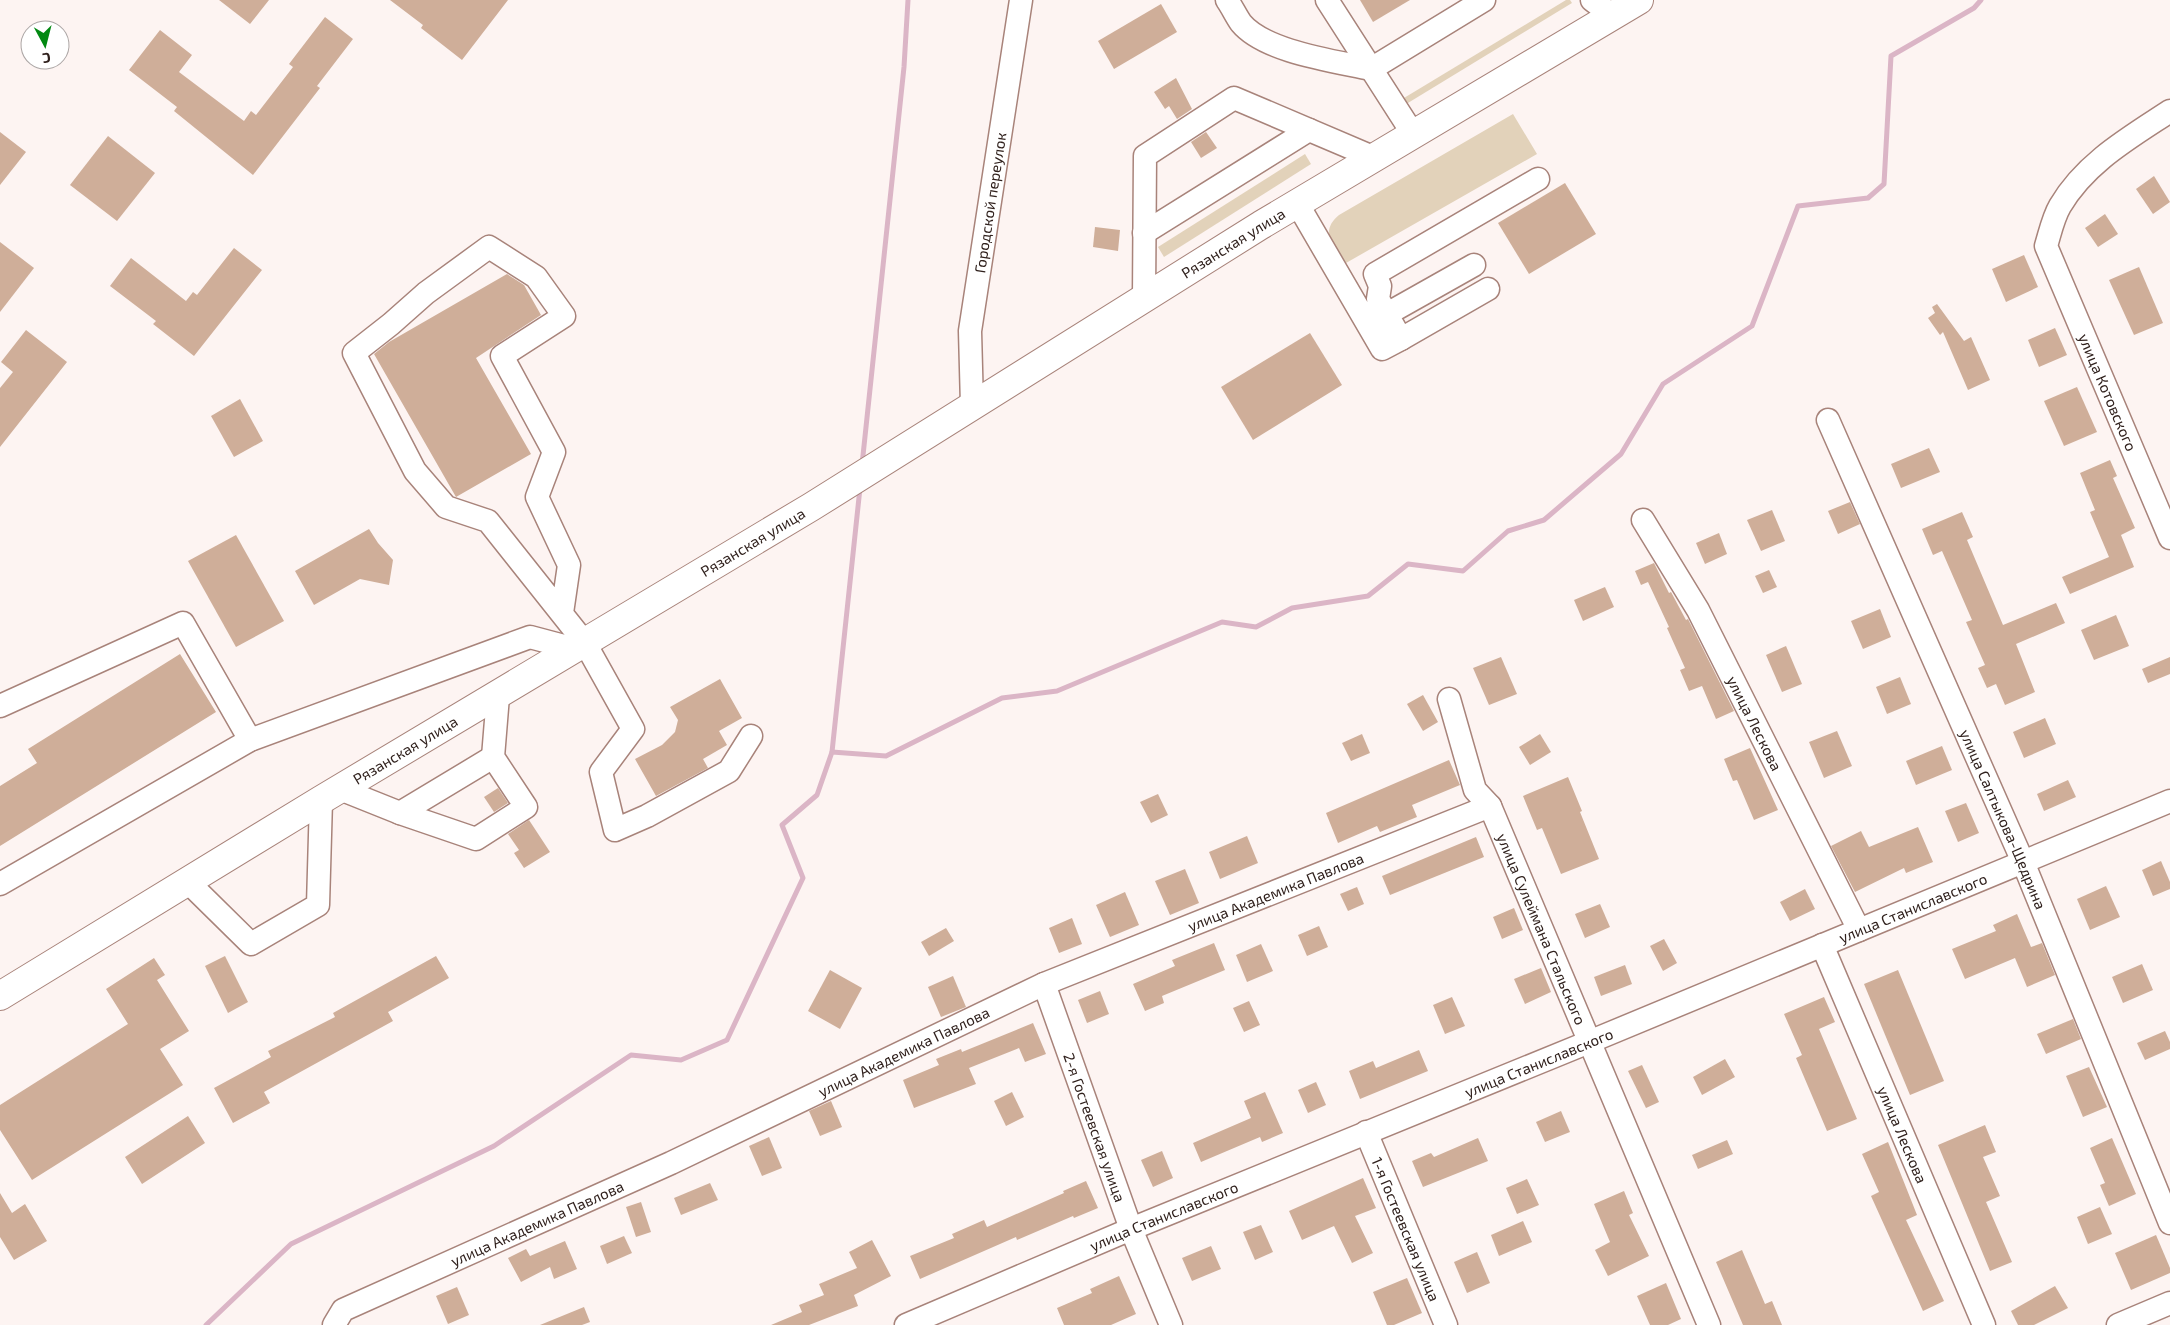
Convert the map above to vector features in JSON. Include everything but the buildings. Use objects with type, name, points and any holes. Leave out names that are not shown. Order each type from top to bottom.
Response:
[{"type":"main road","name":"Рязанская улица","points":[[0,996],[822,500],[1297,203],[1375,158],[1602,8],[1639,0]]},
{"type":"street","name":"Городской переулок","points":[[972,406],[970,331],[1021,0]]},
{"type":"street","points":[[1227,0],[1242,24],[1258,36],[1280,48],[1371,69],[1484,0]]},
{"type":"street","points":[[1328,0],[1413,134]]},
{"type":"street","points":[[1144,298],[1145,156],[1234,98],[1375,158]]},
{"type":"street","name":"улица Котовского","points":[[2170,111],[2110,150],[2084,174],[2060,206],[2046,246],[2170,538]]},
{"type":"street","points":[[1144,233],[1308,130]]},
{"type":"street","points":[[1401,339],[1378,299],[1380,286],[1375,274],[1538,179]]},
{"type":"street","points":[[1297,203],[1379,346],[1384,349],[1488,289]]},
{"type":"street","points":[[562,613],[569,565],[537,497],[554,452],[502,356],[564,316],[536,277],[489,247],[426,293],[354,353],[415,471],[446,508],[488,520],[562,613],[580,646],[633,729],[601,772],[615,830],[647,816],[729,771],[751,736]]},
{"type":"street","points":[[1387,314],[1474,264]]},
{"type":"street","name":"улица Салтыкова-Щедрина","points":[[1828,420],[2023,862],[2170,1223]]},
{"type":"street","name":"улица Лескова","points":[[1643,520],[1698,610],[1859,930]]},
{"type":"street","points":[[0,706],[183,623],[250,740]]},
{"type":"street","points":[[0,884],[250,740],[530,637],[580,646]]},
{"type":"street","points":[[188,882],[251,944],[318,905],[331,795],[400,813],[476,839],[526,807],[493,757],[498,696]]},
{"type":"street","name":"улица Сулеймана Стальского","points":[[1449,699],[1475,790],[1490,806],[1709,1325]]},
{"type":"street","points":[[400,813],[493,757]]},
{"type":"street","name":"улица Станиславского","points":[[909,1325],[1132,1229],[2170,801]]},
{"type":"street","name":"улица Академика Павлова","points":[[334,1325],[343,1310],[671,1163],[1044,984],[1490,806]]},
{"type":"street","name":"улица Лескова","points":[[1822,945],[1984,1325]]},
{"type":"street","name":"2-я Гостеевская улица","points":[[1044,984],[1132,1229],[1171,1325]]},
{"type":"street","name":"1-я Гостеевская улица","points":[[1366,1132],[1446,1325]]},
{"type":"street","points":[[2118,1325],[2170,1303]]},
{"type":"shaded area","points":[[1566,0],[1570,0],[1572,3],[1403,106],[1399,101]]},
{"type":"shaded area","points":[[1513,114],[1537,154],[1346,263],[1368,302],[1365,304],[1329,236],[1332,222],[1339,215]]},
{"type":"shaded area","points":[[1305,154],[1311,164],[1164,257],[1158,247]]},
{"type":"waterway","points":[[862,465],[904,67],[908,0]]},
{"type":"waterway","points":[[206,1325],[291,1244],[494,1146],[631,1055],[681,1060],[727,1040],[803,878],[782,825],[817,795],[832,752],[886,756],[1002,698],[1057,691],[1222,622],[1256,627],[1292,608],[1368,596],[1408,564],[1463,571],[1508,531],[1544,520],[1621,454],[1663,384],[1752,326],[1798,206],[1868,198],[1884,184],[1891,56],[1974,8],[1981,0]]},
{"type":"waterway","points":[[832,752],[860,488]]}]
